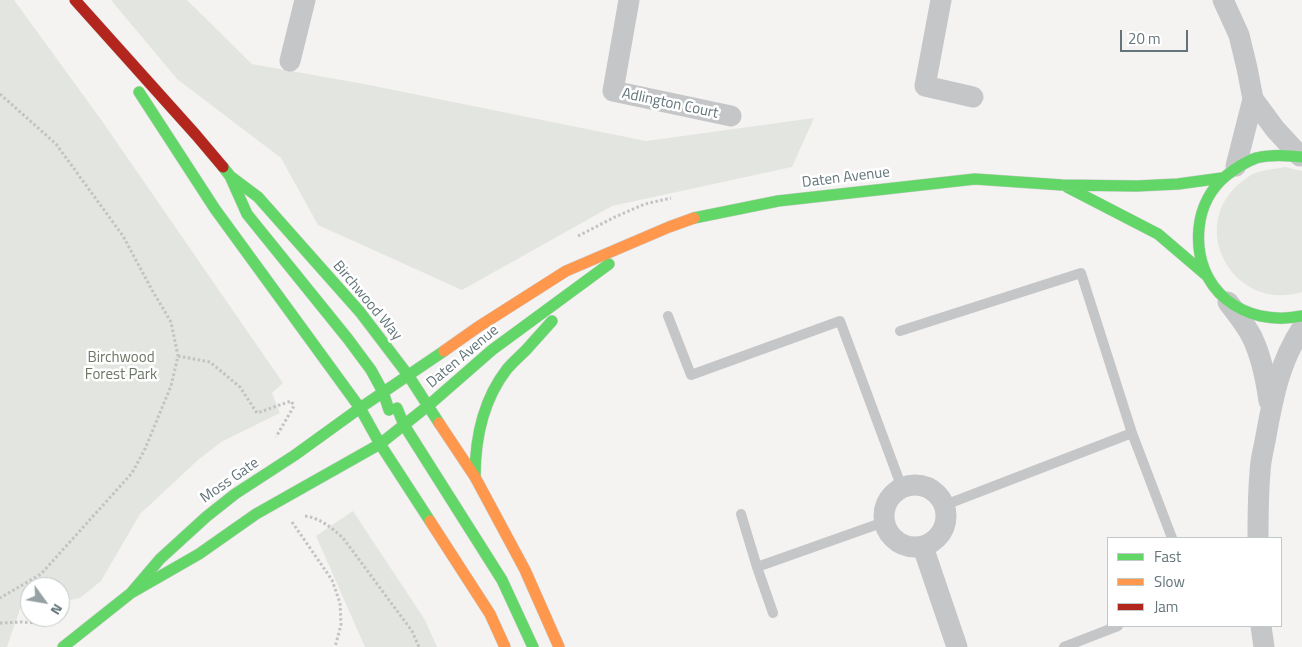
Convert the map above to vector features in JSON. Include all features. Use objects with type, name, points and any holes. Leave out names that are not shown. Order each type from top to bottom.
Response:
[{"type":"street","name":"Birchwood Way","points":[[75,0],[196,135],[230,176],[258,197],[360,312],[408,375],[475,477],[525,570],[559,647]]},
{"type":"street","points":[[290,61],[305,0]]},
{"type":"street","name":"Adlington Court","points":[[629,0],[613,91],[731,116]]},
{"type":"street","points":[[941,0],[925,86],[973,96]]},
{"type":"street","points":[[1223,0],[1239,35],[1253,99],[1275,129],[1301,156]]},
{"type":"street","name":"Birchwood Way","points":[[91,18],[215,209],[360,408],[380,444],[490,614],[506,647]]},
{"type":"street","points":[[1253,99],[1229,172],[1206,199],[1198,224],[1198,250],[1206,275],[1251,336],[1259,353],[1265,374],[1270,412]]},
{"type":"street","name":"Daten Avenue","points":[[360,408],[478,327],[566,271],[669,227],[701,216],[778,201],[974,179],[1062,185],[1137,186],[1178,184],[1229,172],[1257,157],[1278,154],[1301,156]]},
{"type":"street","points":[[230,176],[247,214],[371,370],[383,392],[390,415],[386,435],[380,444]]},
{"type":"street","name":"Daten Avenue","points":[[1062,185],[1158,234],[1206,275]]},
{"type":"street","name":"Daten Avenue","points":[[380,444],[429,405],[492,350],[638,241]]},
{"type":"street","points":[[475,477],[474,461],[477,436],[483,411],[491,394],[508,369],[595,274]]},
{"type":"street","points":[[1227,301],[1246,312],[1267,319],[1290,319],[1302,316]]},
{"type":"street","points":[[1258,537],[1260,471],[1270,412],[1285,358],[1302,328]]},
{"type":"street","points":[[408,375],[401,383],[397,393],[396,404],[399,415],[502,580],[533,647]]},
{"type":"street","name":"Moss Gate","points":[[131,593],[160,559],[206,517],[235,494],[295,455],[360,408]]},
{"type":"street","name":"Moss Gate","points":[[63,647],[131,593],[199,554],[256,514],[380,444]]},
{"type":"street","points":[[922,485],[932,489],[940,496],[947,516],[943,531],[932,543],[923,547],[912,548],[894,540],[887,532],[884,522],[884,511],[887,502],[893,493],[902,488],[922,485]]},
{"type":"street","points":[[923,547],[957,647]]},
{"type":"street","points":[[1261,627],[1264,647]]},
{"type":"lane","points":[[900,331],[1081,272],[1132,433],[1172,537]]},
{"type":"lane","points":[[668,316],[691,375],[840,321],[902,488]]},
{"type":"lane","points":[[945,506],[1132,433]]},
{"type":"lane","points":[[741,514],[773,613]]},
{"type":"lane","points":[[757,567],[884,522]]},
{"type":"lane","points":[[1064,647],[1115,627]]},
{"type":"path","points":[[0,94],[56,144],[123,236],[171,322],[178,356],[171,386],[145,449],[132,473],[41,574],[0,598]]},
{"type":"path","points":[[178,356],[210,362],[240,387],[257,413],[291,401],[294,406],[271,444]]},
{"type":"path","points":[[298,517],[307,516],[318,519],[343,538],[412,631],[418,647]]},
{"type":"path","points":[[289,518],[332,580],[340,603],[342,625],[335,647]]},
{"type":"green space","name":"Birchwood Forest Park","points":[[0,0],[14,0],[102,121],[283,383],[272,393],[280,413],[221,442],[198,460],[140,514],[101,581],[80,598],[70,600],[70,577],[20,577],[20,609],[7,647],[0,647]]},
{"type":"green space","points":[[111,0],[187,0],[252,64],[364,84],[646,141],[814,118],[792,167],[612,206],[462,290],[318,225],[281,158],[177,79]]},
{"type":"green space","points":[[1285,167],[1302,171],[1302,292],[1278,295],[1256,290],[1238,279],[1226,262],[1218,243],[1217,222],[1224,202],[1241,182],[1255,173]]},
{"type":"green space","points":[[353,511],[425,620],[437,647],[365,647],[316,536]]},
{"type":"traffic: fast","points":[[139,92],[215,209],[360,408],[380,444],[430,521]]},
{"type":"traffic: fast","points":[[1302,157],[1279,155],[1256,158],[1234,170],[1221,180],[1208,198],[1199,228],[1199,250],[1204,269],[1213,286],[1226,299],[1242,310],[1260,316],[1280,318],[1302,316]]},
{"type":"traffic: fast","points":[[223,167],[230,176],[258,197],[360,312],[408,375],[439,423]]},
{"type":"traffic: fast","points":[[230,176],[247,214],[371,370],[383,392],[389,410]]},
{"type":"traffic: fast","points":[[694,218],[778,201],[975,179],[1062,185],[1137,186],[1178,184],[1222,178]]},
{"type":"traffic: fast","points":[[1067,187],[1158,234],[1206,275]]},
{"type":"traffic: fast","points":[[63,647],[131,593],[199,554],[256,514],[380,444],[429,405],[492,350],[609,264]]},
{"type":"traffic: fast","points":[[475,477],[479,434],[492,393],[507,369],[552,321]]},
{"type":"traffic: fast","points":[[131,593],[160,559],[206,517],[235,494],[295,455],[444,351]]},
{"type":"traffic: fast","points":[[397,408],[404,425],[502,580],[533,647]]},
{"type":"traffic: slow","points":[[444,351],[566,271],[694,218]]},
{"type":"traffic: slow","points":[[439,423],[475,477],[525,570],[559,647]]},
{"type":"traffic: slow","points":[[430,521],[490,614],[505,647]]},
{"type":"traffic: jam","points":[[75,0],[223,167]]}]
